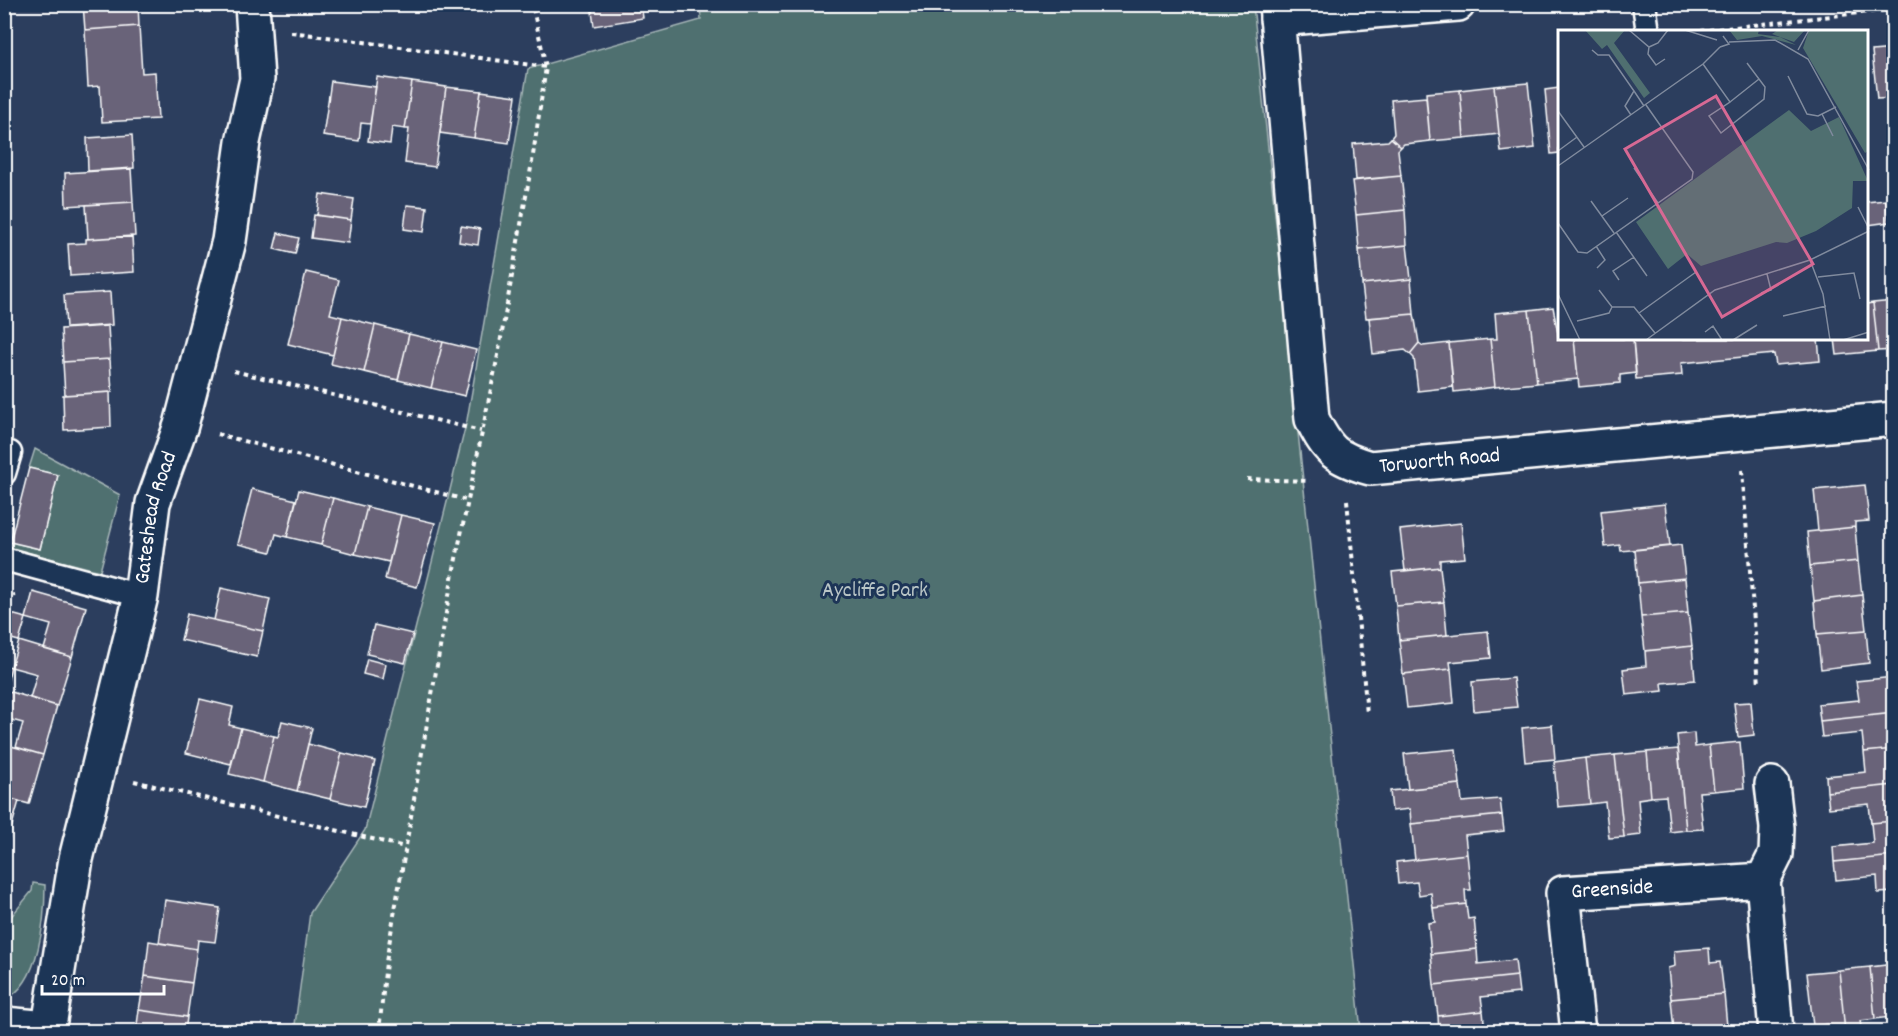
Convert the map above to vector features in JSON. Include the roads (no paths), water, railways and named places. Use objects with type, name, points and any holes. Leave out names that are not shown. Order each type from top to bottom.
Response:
[{"type":"street","points":[[1276,12],[1458,4]]},
{"type":"street","name":"Torworth Road","points":[[1276,12],[1312,419],[1324,442],[1345,461],[1370,468],[1893,419]]},
{"type":"street","name":"Gateshead Road","points":[[48,1030],[76,859],[141,596],[153,503],[181,425],[229,241],[243,142],[257,79],[253,16]]},
{"type":"street","points":[[1772,784],[1777,828],[1776,854],[1763,880],[1776,1032]]},
{"type":"street","name":"Greenside","points":[[1578,1032],[1563,893],[1763,880]]},
{"type":"street","points":[[4,1024],[48,1030]]},
{"type":"lane","points":[[4,559],[141,596]]},
{"type":"park label","name":"Aycliffe Park","points":[[875,591]]}]
